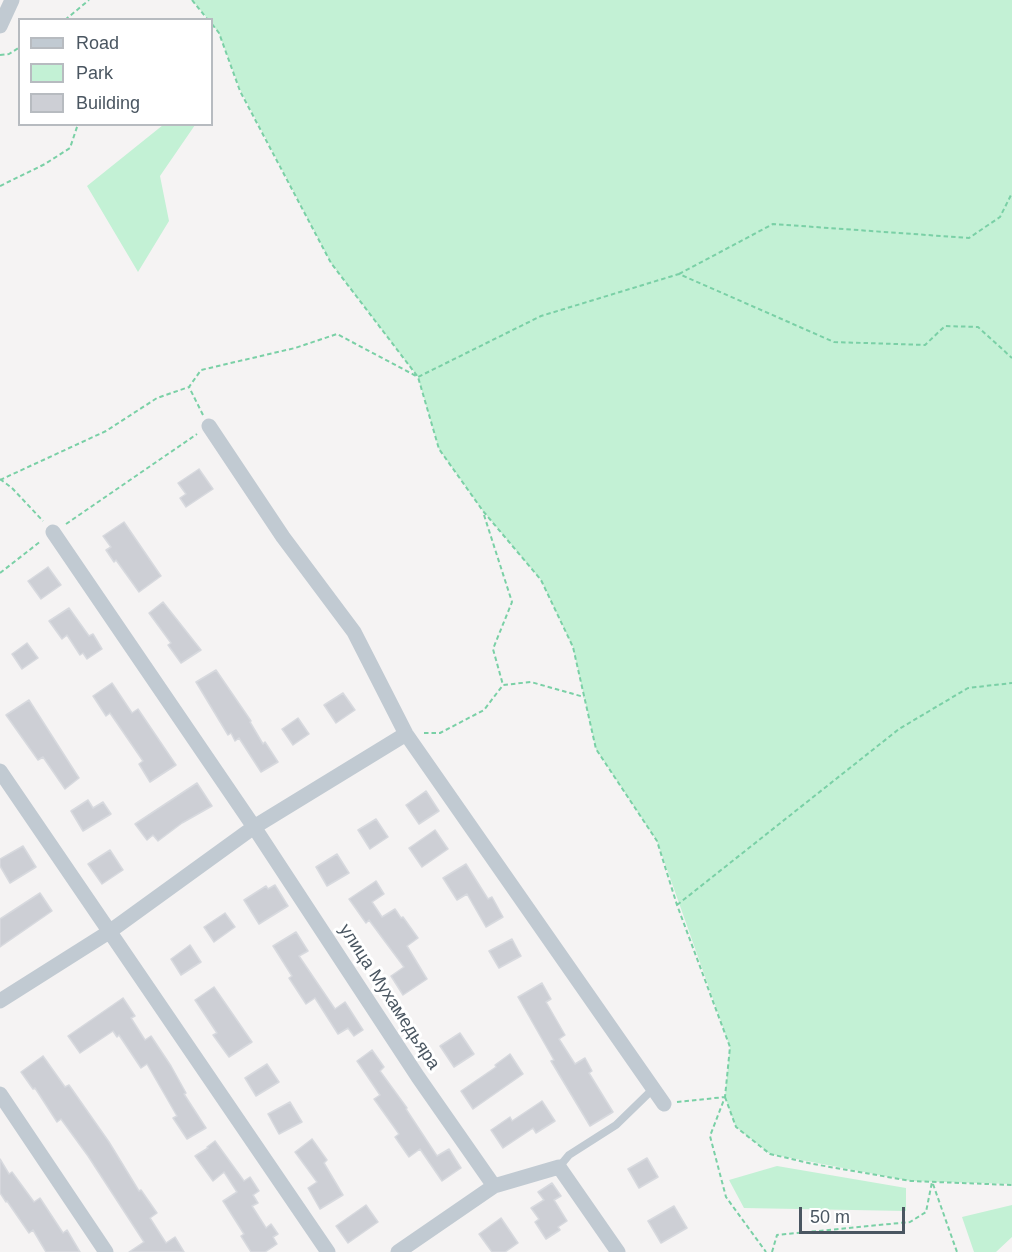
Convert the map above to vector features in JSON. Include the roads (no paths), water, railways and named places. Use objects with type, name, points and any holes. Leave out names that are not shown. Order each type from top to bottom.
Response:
[{"type":"street","points":[[0,26],[12,0]]},
{"type":"street","points":[[209,426],[283,537],[354,632],[406,734],[664,1104]]},
{"type":"street","name":"улица Мухамедьяра","points":[[52,532],[254,827],[418,1077],[494,1185]]},
{"type":"street","points":[[0,1001],[109,932],[254,827],[406,734]]},
{"type":"street","points":[[0,771],[328,1252]]},
{"type":"street","points":[[0,1094],[106,1252]]},
{"type":"street","points":[[398,1252],[494,1185],[559,1167],[618,1252]]},
{"type":"lane","points":[[559,1167],[569,1155],[616,1125],[653,1089]]}]
